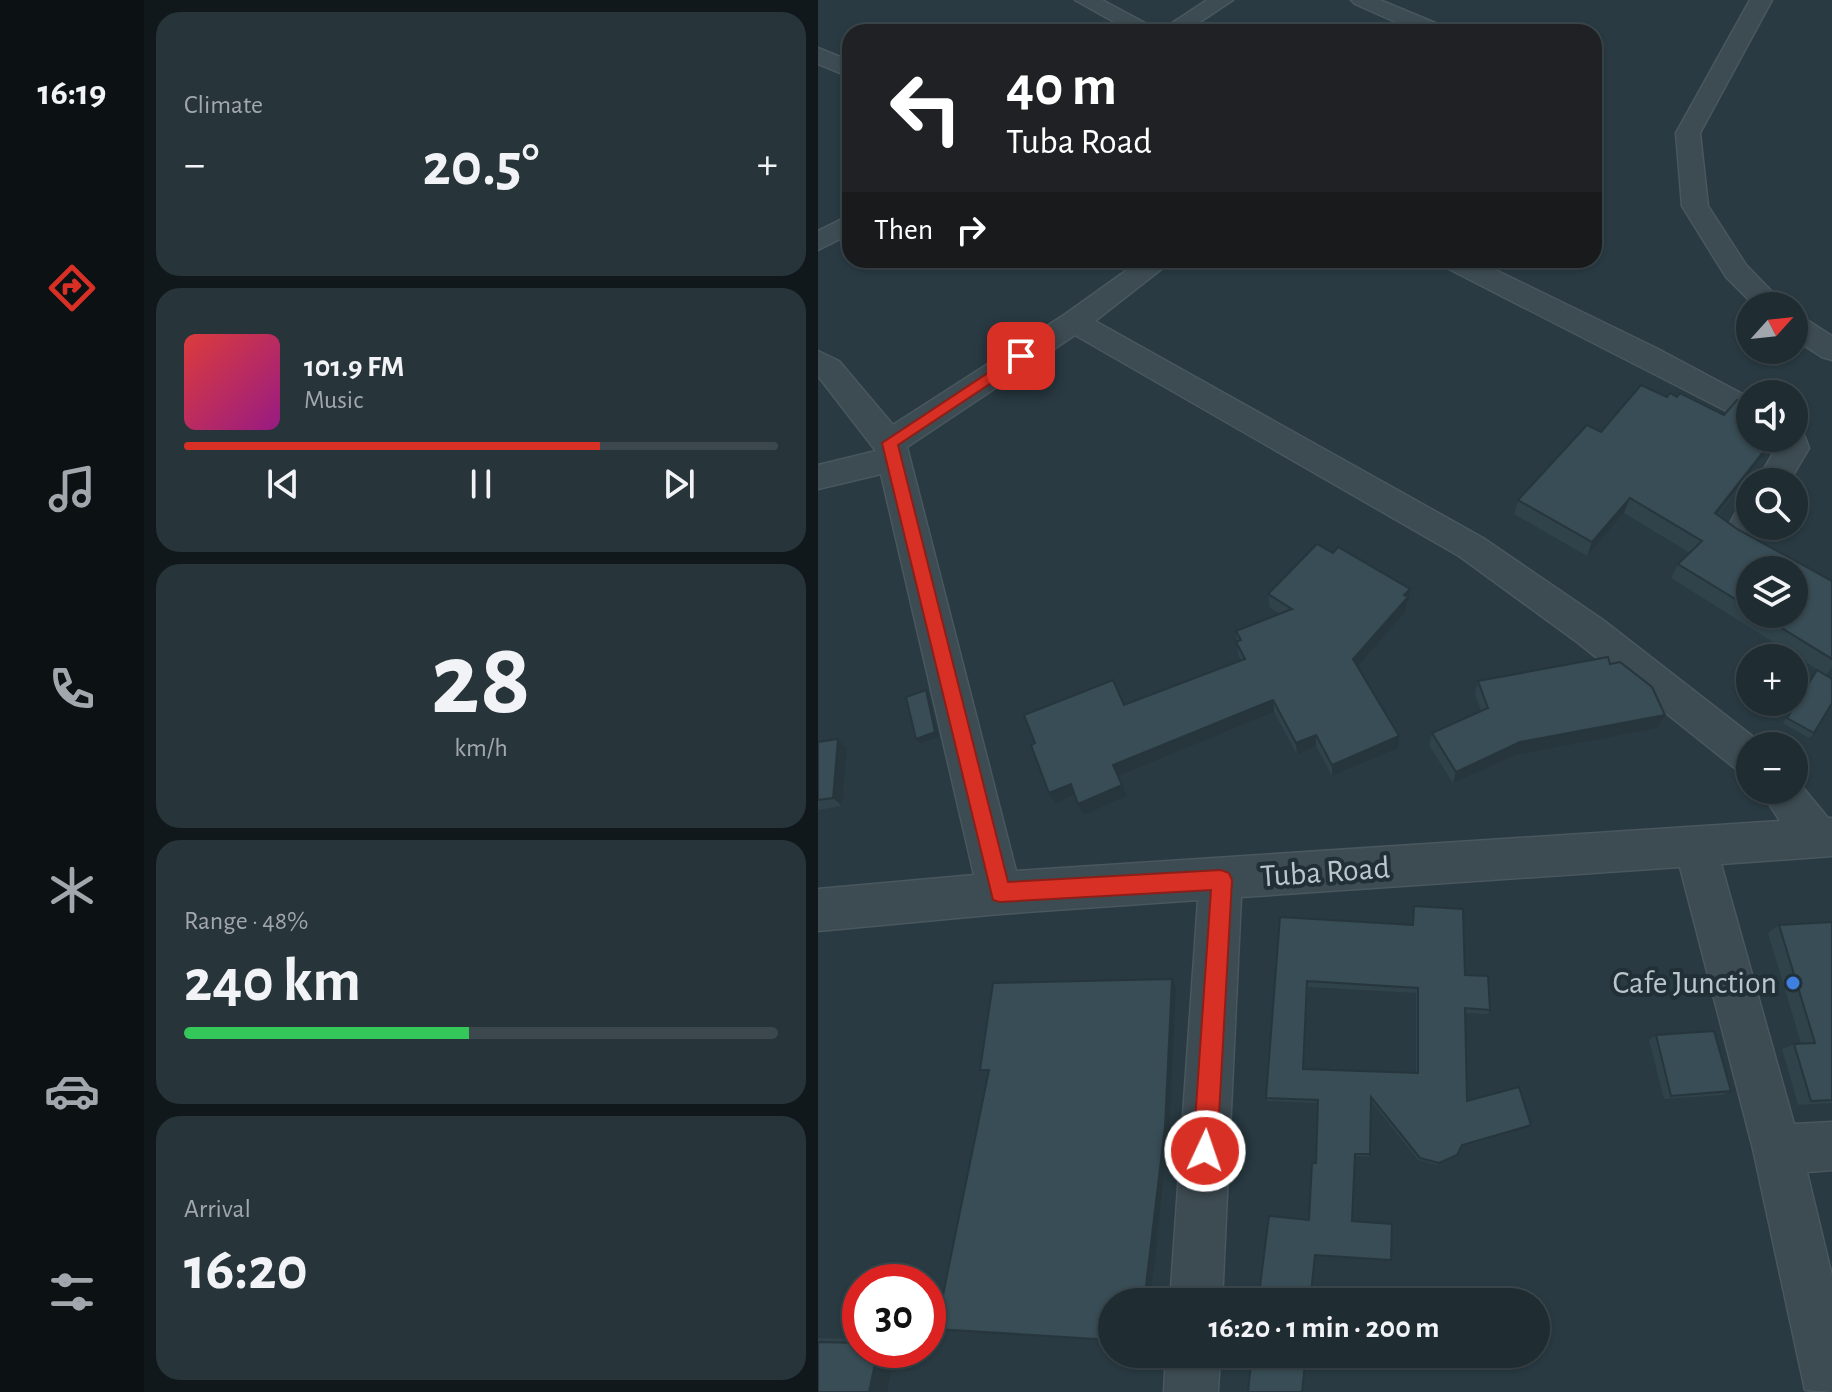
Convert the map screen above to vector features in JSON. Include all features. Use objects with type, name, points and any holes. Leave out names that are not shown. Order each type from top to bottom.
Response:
[{"type":"street","points":[[1086,0],[1133,24]]},
{"type":"street","points":[[1183,24],[1222,0]]},
{"type":"street","points":[[1362,0],[1418,24]]},
{"type":"street","points":[[1758,292],[1736,271],[1695,206],[1688,133],[1761,0]]},
{"type":"street","points":[[818,55],[842,66]]},
{"type":"street","points":[[818,242],[842,228]]},
{"type":"street","points":[[818,477],[892,451],[1148,268]]},
{"type":"street","points":[[1469,268],[1645,355],[1736,404]]},
{"type":"street","points":[[1074,322],[1471,547],[1590,631],[1736,746]]},
{"type":"street","points":[[1808,334],[1832,350]]},
{"type":"street","points":[[818,361],[828,368],[892,451],[1000,893]]},
{"type":"street","points":[[1793,804],[1826,838]]},
{"type":"street","name":"Tuba Road","points":[[818,910],[1000,893],[1826,838]]},
{"type":"street","points":[[1695,845],[1777,1149],[1832,1390]]},
{"type":"street","points":[[1197,1288],[1221,880]]},
{"type":"street","points":[[1777,1149],[1832,1146]]},
{"type":"street","points":[[1191,1392],[1192,1368]]},
{"type":"building","points":[[1641,385],[1667,397],[1670,393],[1677,397],[1680,393],[1724,415],[1736,401],[1736,452],[1763,452],[1750,468],[1736,468],[1736,486],[1715,513],[1736,528],[1736,540],[1757,540],[1786,556],[1736,556],[1736,599],[1678,564],[1702,541],[1630,498],[1592,542],[1518,500],[1587,425],[1601,432]]},
{"type":"building","points":[[1317,544],[1333,553],[1338,547],[1410,589],[1404,595],[1408,597],[1353,659],[1399,736],[1332,765],[1316,735],[1296,743],[1273,700],[1113,765],[1122,785],[1078,804],[1071,784],[1049,793],[1031,745],[1035,743],[1024,715],[1113,680],[1124,705],[1245,659],[1236,642],[1241,640],[1236,631],[1292,609],[1268,594]]},
{"type":"building","points":[[1808,568],[1832,581],[1832,659],[1782,628],[1808,628]]},
{"type":"building","points":[[1608,657],[1610,664],[1620,662],[1652,687],[1665,715],[1520,742],[1456,772],[1432,733],[1488,708],[1478,681]]},
{"type":"building","points":[[1817,670],[1832,679],[1832,703],[1814,733],[1787,718],[1808,716],[1808,684]]},
{"type":"building","points":[[926,690],[935,732],[916,739],[906,697]]},
{"type":"building","points":[[838,739],[833,798],[818,800],[818,742]]},
{"type":"building","points":[[1414,906],[1463,909],[1465,975],[1488,976],[1490,1010],[1465,1008],[1467,1101],[1519,1087],[1531,1125],[1462,1145],[1457,1155],[1439,1163],[1420,1158],[1371,1097],[1370,1154],[1355,1154],[1352,1221],[1392,1224],[1391,1260],[1315,1255],[1311,1288],[1260,1288],[1269,1216],[1309,1220],[1312,1163],[1316,1163],[1318,1100],[1266,1098],[1280,917],[1413,925]],"holes":[[[1307,981],[1418,988],[1418,1073],[1303,1069]]]},
{"type":"building","points":[[1832,922],[1832,1100],[1811,1101],[1794,1044],[1815,1043],[1779,925]]},
{"type":"building","points":[[1172,979],[1165,1127],[1146,1288],[1098,1288],[1098,1339],[946,1330],[946,1280],[989,1070],[980,1070],[993,983]]},
{"type":"building","points":[[1714,1031],[1731,1091],[1671,1096],[1656,1035]]},
{"type":"building","points":[[818,1342],[842,1343],[842,1368],[874,1368],[869,1392],[818,1392]]},
{"type":"building","points":[[1251,1368],[1305,1368],[1302,1392],[1248,1392]]},
{"type":"place","name":"Cafe Junction","points":[[1793,983]]},
{"type":"route","points":[[1021,356],[890,443],[1000,893],[1221,880],[1205,1151]]}]
